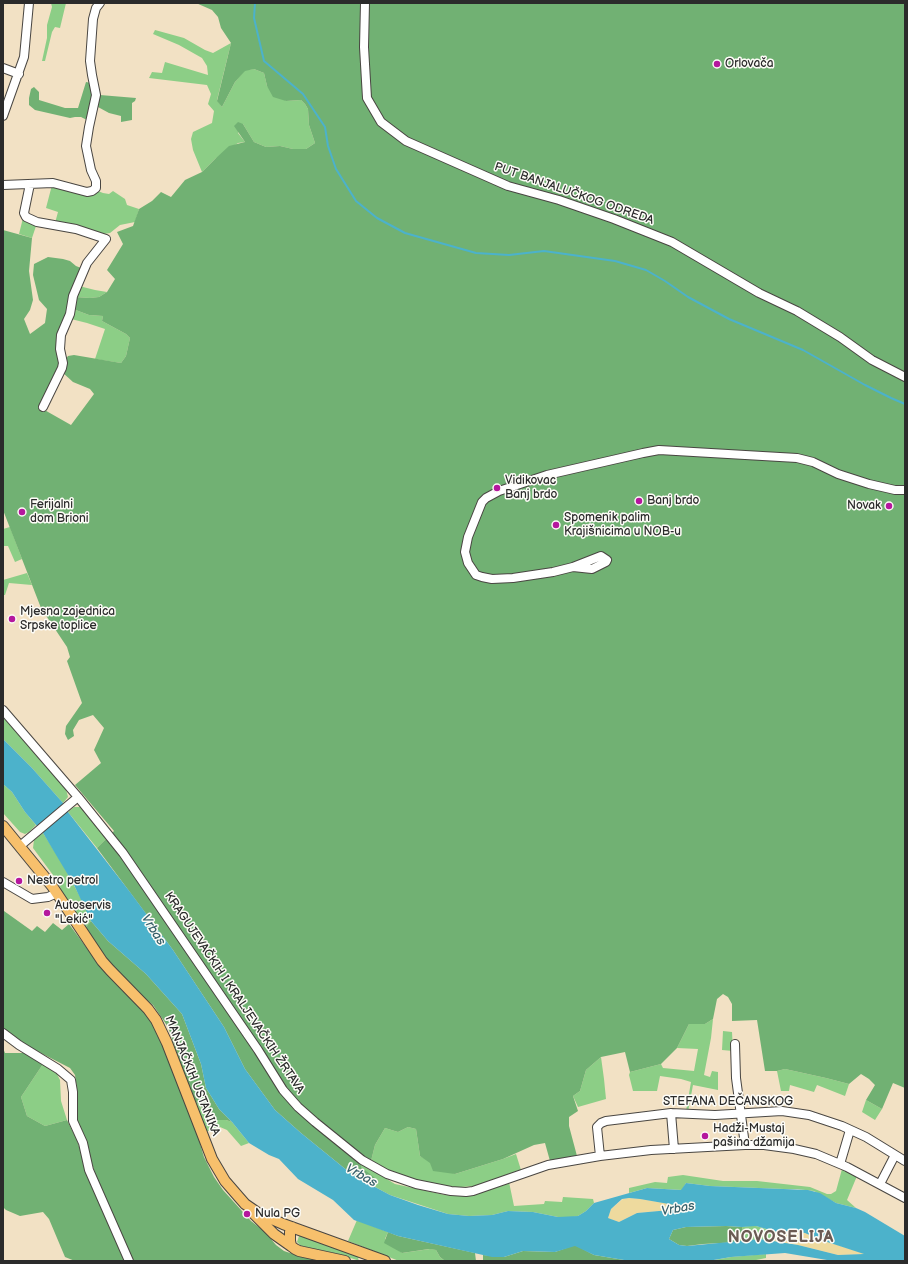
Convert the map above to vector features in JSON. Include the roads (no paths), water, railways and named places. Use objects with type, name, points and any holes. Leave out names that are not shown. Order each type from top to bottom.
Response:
[{"type":"main road","name":"MANJAČKIH USTANIKA","points":[[3,826],[57,893],[102,961],[148,1009],[156,1020],[167,1043],[212,1159],[225,1181],[245,1204],[258,1213],[292,1227],[385,1261]]},
{"type":"main road","points":[[245,1204],[274,1234],[299,1251],[345,1261]]},
{"type":"main road","points":[[291,1246],[290,1235],[292,1227]]},
{"type":"street","points":[[3,116],[24,57],[30,3]]},
{"type":"street","points":[[3,185],[53,183],[87,192],[96,188],[96,181],[90,165],[86,146],[96,95],[90,61],[93,18],[96,8],[100,3]]},
{"type":"street","name":"PUT BANJALUČKOG ODREDA","points":[[364,3],[364,47],[367,98],[381,122],[406,141],[508,186],[559,200],[614,219],[672,242],[759,293],[797,311],[840,337],[872,360],[905,376]]},
{"type":"street","points":[[3,68],[19,74]]},
{"type":"street","points":[[30,184],[24,213],[26,217],[37,222],[76,229],[106,239],[87,263],[74,292],[70,314],[61,335],[60,349],[63,363],[62,368],[43,407]]},
{"type":"street","points":[[573,567],[553,572],[513,578],[492,579],[476,575],[468,563],[465,552],[468,537],[482,502],[499,491],[546,475],[622,457],[660,450],[797,458],[813,462],[838,474],[869,484],[895,490],[905,490]]},
{"type":"street","name":"KRAGUJEVAČKIH I KRALJEVAČKIH ŽRTAVA","points":[[3,710],[78,797],[123,853],[254,1043],[283,1090],[298,1107],[362,1160],[387,1174],[416,1184],[459,1192],[473,1190],[548,1165],[600,1156],[640,1151],[764,1145],[816,1154],[840,1164],[905,1198]]},
{"type":"street","points":[[20,846],[78,797]]},
{"type":"street","points":[[3,882],[32,899],[48,897],[57,893]]},
{"type":"street","points":[[3,1033],[19,1046],[58,1069],[71,1080],[73,1092],[73,1121],[83,1143],[89,1170],[129,1261]]},
{"type":"street","points":[[735,1044],[736,1069],[745,1145]]},
{"type":"street","name":"STEFANA DEČANSKOG","points":[[600,1156],[597,1128],[600,1123],[606,1121],[671,1113],[703,1115],[782,1111],[820,1118],[866,1137],[905,1160]]},
{"type":"street","points":[[671,1113],[674,1149]]},
{"type":"street","points":[[840,1164],[850,1130]]},
{"type":"street","points":[[880,1184],[895,1155]]},
{"type":"water","name":"Vrbas","points":[[3,739],[32,768],[63,803],[68,812],[173,950],[224,1027],[245,1069],[275,1110],[349,1172],[390,1195],[448,1214],[469,1216],[492,1215],[508,1211],[533,1212],[558,1217],[578,1216],[594,1203],[647,1188],[681,1190],[686,1183],[710,1186],[808,1190],[820,1193],[836,1203],[865,1212],[905,1236],[905,1261],[833,1261],[785,1253],[731,1257],[708,1261],[630,1261],[594,1255],[575,1246],[555,1252],[523,1251],[504,1257],[492,1257],[398,1236],[354,1220],[333,1200],[298,1179],[279,1159],[249,1143],[219,1109],[206,1088],[201,1064],[182,1014],[146,974],[108,941],[91,921],[74,885],[43,833],[25,812],[12,792],[3,784]],"holes":[[[622,1199],[640,1199],[692,1208],[637,1213],[619,1222],[608,1218],[611,1209]],[[756,1226],[777,1232],[792,1231],[805,1233],[818,1239],[864,1254],[838,1255],[798,1245],[761,1239],[687,1246],[679,1245],[669,1239],[673,1230],[686,1227]]]},
{"type":"waterway","points":[[255,3],[254,18],[264,61],[303,94],[325,127],[328,146],[336,169],[356,201],[377,218],[405,233],[476,253],[509,255],[544,251],[615,261],[646,270],[688,297],[729,319],[803,350],[865,385],[905,404]]},
{"type":"place","name":"Orlovača","points":[[717,64]]},
{"type":"place","name":"Vidikovac Banj brdo","points":[[497,488]]},
{"type":"place","name":"Banj brdo","points":[[639,501]]},
{"type":"place","name":"Novak","points":[[889,506]]},
{"type":"place","name":"Ferijalni dom Brioni","points":[[22,512]]},
{"type":"place","name":"Spomenik palim Krajišnicima u NOB-u","points":[[556,525]]},
{"type":"place","name":"Mjesna zajednica Srpske toplice","points":[[12,619]]},
{"type":"place","name":"Nestro petrol","points":[[19,881]]},
{"type":"place","name":"Autoservis \"Lekić\"","points":[[47,913]]},
{"type":"place","name":"Hadži-Mustaj pašina džamija","points":[[705,1136]]},
{"type":"place","name":"Nula PG","points":[[247,1214]]},
{"type":"district","name":"NOVOSELIJA","points":[[781,1238]]}]
